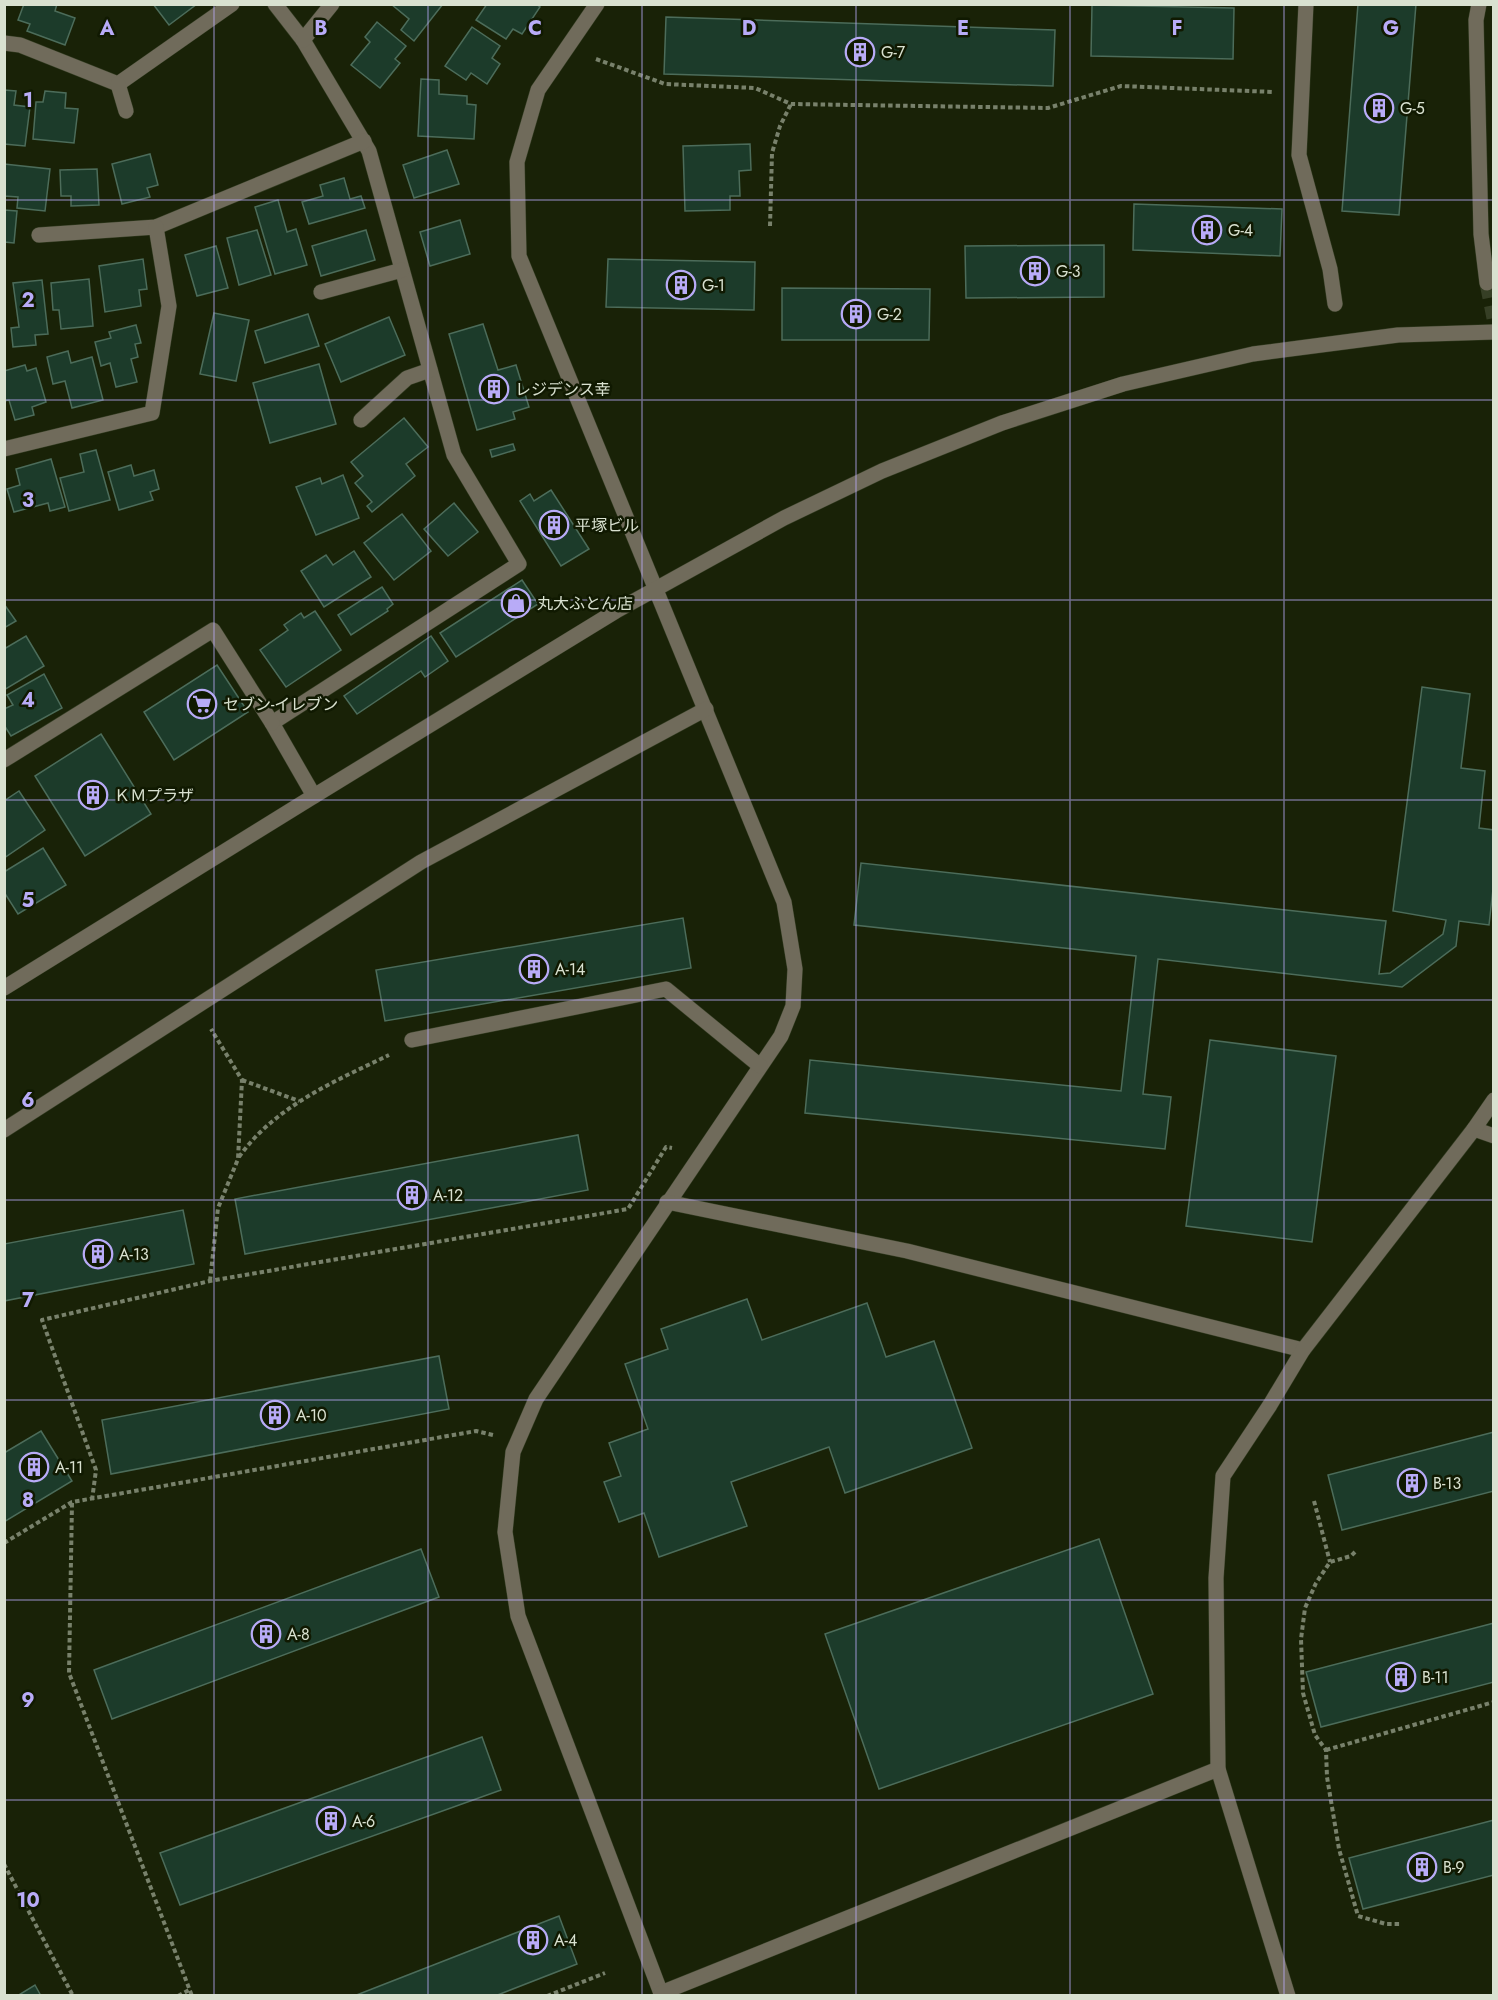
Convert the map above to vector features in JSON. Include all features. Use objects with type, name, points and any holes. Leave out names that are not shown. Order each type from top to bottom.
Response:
[{"type":"street","points":[[118,84],[232,4]]},
{"type":"street","points":[[272,723],[519,564],[454,455],[369,151],[303,40],[275,4]]},
{"type":"street","points":[[303,40],[332,4]]},
{"type":"street","points":[[597,4],[538,90],[517,162],[519,256],[784,902],[795,969],[793,1006],[781,1036],[536,1400],[517,1442],[513,1452],[505,1532],[518,1616],[661,1994],[1218,1768]]},
{"type":"street","points":[[1306,4],[1299,155],[1330,269],[1335,304]]},
{"type":"street","points":[[1479,4],[1476,20],[1481,234],[1487,283]]},
{"type":"street","points":[[4,43],[20,45],[118,84]]},
{"type":"street","points":[[118,84],[126,111]]},
{"type":"street","points":[[39,235],[156,227],[364,141]]},
{"type":"street","points":[[4,449],[152,413],[169,306],[156,227]]},
{"type":"street","points":[[321,292],[402,270]]},
{"type":"street","points":[[4,988],[616,611],[784,518],[882,471],[1002,423],[1123,384],[1253,354],[1398,335],[1494,332]]},
{"type":"street","points":[[361,420],[407,378],[430,370]]},
{"type":"street","points":[[4,760],[213,630],[272,723],[314,796]]},
{"type":"street","points":[[4,1130],[421,862],[706,709]]},
{"type":"street","points":[[412,1040],[666,989],[760,1066]]},
{"type":"street","points":[[1288,1995],[1218,1768],[1216,1578],[1223,1476],[1303,1350],[1494,1100]]},
{"type":"street","points":[[1474,1129],[1494,1136]]},
{"type":"street","points":[[668,1202],[907,1251],[1303,1350]]},
{"type":"path","points":[[596,59],[665,84],[755,88],[791,104],[1048,108],[1121,86],[1302,93]]},
{"type":"path","points":[[770,226],[772,153],[780,126],[791,104]]},
{"type":"path","points":[[218,1040],[242,1080],[238,1159]]},
{"type":"path","points":[[210,1281],[218,1208],[238,1159],[252,1139],[300,1101],[407,1047],[412,1040]]},
{"type":"path","points":[[242,1080],[300,1101]]},
{"type":"path","points":[[92,1500],[96,1470],[42,1320],[210,1281],[628,1209],[666,1147],[703,1150]]},
{"type":"path","points":[[4,1543],[72,1502],[476,1431],[517,1442]]},
{"type":"path","points":[[1314,1501],[1330,1562]]},
{"type":"path","points":[[72,1502],[69,1673],[192,1995]]},
{"type":"path","points":[[1355,1552],[1351,1556],[1330,1562],[1316,1583],[1305,1608],[1301,1638],[1303,1693],[1316,1736],[1326,1750],[1327,1777],[1340,1849],[1358,1916],[1386,1924],[1400,1924]]},
{"type":"path","points":[[1326,1750],[1494,1702]]},
{"type":"path","points":[[4,1864],[73,1995]]},
{"type":"path","points":[[547,1995],[605,1973]]},
{"type":"path","points":[[178,1995],[189,1990]]},
{"type":"building","points":[[24,4],[57,4],[55,11],[75,18],[65,45],[27,31],[30,24],[18,20]]},
{"type":"building","points":[[153,4],[197,4],[169,25]]},
{"type":"building","points":[[391,4],[443,4],[414,41],[401,30],[409,19]]},
{"type":"building","points":[[487,4],[536,4],[540,7],[522,34],[513,29],[506,39],[476,20]]},
{"type":"building","name":"G-5","points":[[1358,4],[1416,4],[1399,215],[1342,211]]},
{"type":"building","points":[[1092,5],[1234,8],[1233,59],[1091,56]]},
{"type":"building","name":"G-7","points":[[666,17],[1055,30],[1053,86],[664,74]]},
{"type":"building","points":[[377,22],[406,46],[395,59],[400,63],[380,88],[351,65],[370,42],[365,37]]},
{"type":"building","points":[[472,27],[500,46],[492,58],[500,64],[487,84],[471,73],[466,80],[445,66]]},
{"type":"building","points":[[421,79],[439,80],[439,94],[467,96],[467,104],[476,105],[474,139],[418,136]]},
{"type":"building","points":[[4,90],[16,91],[14,105],[30,107],[25,146],[4,144]]},
{"type":"building","points":[[45,91],[66,93],[65,108],[78,109],[74,143],[33,139],[36,102],[43,102]]},
{"type":"building","points":[[750,144],[751,170],[739,171],[740,196],[730,196],[730,210],[685,211],[683,146]]},
{"type":"building","points":[[447,150],[459,184],[414,198],[403,165]]},
{"type":"building","points":[[150,154],[158,185],[147,188],[150,197],[122,204],[112,164]]},
{"type":"building","points":[[4,164],[50,169],[45,211],[17,208],[18,197],[4,196]]},
{"type":"building","points":[[97,169],[99,205],[71,206],[71,196],[61,196],[60,170]]},
{"type":"building","points":[[344,178],[350,199],[361,196],[365,208],[309,224],[302,202],[323,196],[320,185]]},
{"type":"building","points":[[278,200],[287,232],[296,229],[307,265],[275,274],[255,207]]},
{"type":"building","name":"G-4","points":[[1134,204],[1282,209],[1280,256],[1133,250]]},
{"type":"building","points":[[4,210],[17,211],[14,243],[4,242]]},
{"type":"building","points":[[460,220],[470,254],[430,266],[420,232]]},
{"type":"building","points":[[257,230],[271,275],[239,285],[227,238]]},
{"type":"building","points":[[366,230],[375,260],[321,276],[312,246]]},
{"type":"building","name":"G-3","points":[[1104,245],[1104,297],[966,298],[965,246]]},
{"type":"building","points":[[216,246],[228,288],[197,296],[185,255]]},
{"type":"building","points":[[143,259],[147,289],[139,290],[141,306],[105,312],[99,266]]},
{"type":"building","name":"G-1","points":[[608,259],[755,262],[754,310],[606,307]]},
{"type":"building","points":[[89,279],[93,326],[61,329],[59,310],[53,310],[51,283]]},
{"type":"building","points":[[42,280],[48,334],[35,335],[36,345],[13,347],[11,328],[19,327],[13,283]]},
{"type":"building","name":"G-2","points":[[782,288],[930,289],[929,340],[782,340]]},
{"type":"building","points":[[214,313],[249,320],[236,381],[200,374]]},
{"type":"building","points":[[308,314],[319,346],[265,363],[255,331]]},
{"type":"building","points":[[389,317],[405,355],[341,382],[325,344]]},
{"type":"building","name":"レジデンス幸","points":[[483,324],[498,370],[516,365],[529,407],[513,412],[515,419],[477,430],[449,334]]},
{"type":"building","points":[[136,325],[141,343],[135,344],[138,357],[131,359],[137,382],[116,387],[110,363],[101,366],[95,342],[111,338],[109,332]]},
{"type":"building","points":[[68,351],[71,363],[92,357],[103,400],[72,408],[65,381],[53,384],[47,357]]},
{"type":"building","points":[[319,364],[336,424],[270,443],[253,383]]},
{"type":"building","points":[[25,365],[27,371],[36,368],[46,402],[32,407],[34,415],[15,420],[9,400],[4,401],[4,371]]},
{"type":"building","points":[[404,418],[428,447],[406,464],[415,476],[372,512],[367,506],[372,502],[355,483],[363,476],[351,462]]},
{"type":"building","points":[[513,444],[515,450],[492,457],[490,450]]},
{"type":"building","points":[[96,450],[110,500],[69,511],[60,478],[84,472],[80,454]]},
{"type":"building","points":[[51,459],[65,507],[50,511],[48,503],[14,512],[7,489],[20,485],[16,469]]},
{"type":"building","points":[[131,465],[134,476],[154,470],[159,489],[150,492],[153,500],[119,510],[108,472]]},
{"type":"building","points":[[343,475],[359,518],[316,535],[296,487],[320,478],[322,484]]},
{"type":"building","name":"平塚ビル","points":[[551,490],[589,549],[561,566],[520,501],[530,494],[534,501]]},
{"type":"building","points":[[454,503],[478,532],[448,556],[424,529]]},
{"type":"building","points":[[402,514],[431,551],[394,580],[364,543]]},
{"type":"building","points":[[354,551],[371,577],[324,607],[301,571],[326,555],[333,565]]},
{"type":"building","points":[[522,580],[538,604],[456,657],[440,633]]},
{"type":"building","points":[[382,587],[393,604],[387,609],[388,611],[351,635],[338,615]]},
{"type":"building","points":[[4,604],[16,621],[4,628]]},
{"type":"building","points":[[315,611],[341,650],[286,687],[260,650],[288,630],[284,625],[301,613],[304,618]]},
{"type":"building","points":[[26,636],[44,666],[4,690],[4,649]]},
{"type":"building","points":[[431,636],[448,661],[425,677],[421,671],[357,714],[344,696]]},
{"type":"building","points":[[217,665],[248,712],[174,760],[144,712]]},
{"type":"building","points":[[44,674],[62,708],[11,736],[4,725],[4,709],[13,705],[7,695]]},
{"type":"building","points":[[1422,687],[1470,694],[1461,768],[1485,771],[1479,828],[1494,830],[1494,880],[1489,925],[1459,921],[1456,946],[1402,987],[1158,959],[1143,1094],[1171,1097],[1165,1149],[805,1113],[810,1060],[1121,1091],[1136,956],[854,925],[861,863],[1386,921],[1379,974],[1390,973],[1443,934],[1446,920],[1393,911]]},
{"type":"building","name":"ＫＭプラザ","points":[[101,734],[151,814],[85,856],[35,776]]},
{"type":"building","points":[[19,791],[45,830],[4,858],[4,801]]},
{"type":"building","points":[[43,848],[66,885],[18,914],[4,892],[4,872]]},
{"type":"building","name":"A-14","points":[[683,918],[691,968],[385,1021],[376,970]]},
{"type":"building","points":[[1210,1040],[1336,1056],[1312,1242],[1186,1226]]},
{"type":"building","name":"A-12","points":[[578,1135],[588,1190],[245,1254],[235,1199]]},
{"type":"building","name":"A-13","points":[[183,1210],[194,1264],[4,1301],[4,1244]]},
{"type":"building","points":[[747,1299],[762,1340],[867,1303],[886,1357],[934,1341],[972,1448],[845,1493],[829,1447],[731,1482],[747,1526],[659,1557],[644,1513],[619,1522],[604,1482],[621,1476],[609,1443],[648,1429],[625,1364],[668,1349],[661,1329]]},
{"type":"building","name":"A-10","points":[[439,1356],[449,1409],[111,1474],[102,1420]]},
{"type":"building","name":"A-11","points":[[41,1431],[72,1481],[4,1522],[4,1453]]},
{"type":"building","name":"B-13","points":[[1494,1432],[1494,1491],[1342,1530],[1328,1475]]},
{"type":"building","points":[[1099,1539],[1153,1694],[879,1789],[825,1634]]},
{"type":"building","name":"A-8","points":[[421,1549],[439,1597],[112,1719],[94,1670]]},
{"type":"building","name":"B-11","points":[[1494,1623],[1494,1682],[1321,1727],[1306,1672]]},
{"type":"building","name":"A-6","points":[[482,1737],[501,1790],[180,1905],[160,1853]]},
{"type":"building","name":"B-9","points":[[1494,1820],[1494,1875],[1363,1909],[1349,1858]]},
{"type":"building","name":"A-4","points":[[559,1916],[577,1964],[495,1996],[354,1996]]},
{"type":"building","points":[[35,1985],[41,1996],[17,1996]]},
{"type":"tunnel","points":[[1487,283],[1494,318]]},
{"type":"place","name":"G-7","points":[[860,52]]},
{"type":"place","name":"G-5","points":[[1379,108]]},
{"type":"place","name":"G-4","points":[[1207,230]]},
{"type":"place","name":"G-3","points":[[1035,271]]},
{"type":"place","name":"G-1","points":[[681,285]]},
{"type":"place","name":"G-2","points":[[856,314]]},
{"type":"place","name":"レジデンス幸","points":[[494,389]]},
{"type":"place","name":"平塚ビル","points":[[554,525]]},
{"type":"place","name":"丸大ふとん店","points":[[516,603]]},
{"type":"place","name":"セブン-イレブン","points":[[202,704]]},
{"type":"place","name":"ＫＭプラザ","points":[[93,795]]},
{"type":"place","name":"A-14","points":[[534,969]]},
{"type":"place","name":"A-12","points":[[412,1195]]},
{"type":"place","name":"A-13","points":[[98,1254]]},
{"type":"place","name":"A-10","points":[[275,1415]]},
{"type":"place","name":"A-11","points":[[34,1467]]},
{"type":"place","name":"B-13","points":[[1412,1483]]},
{"type":"place","name":"A-8","points":[[266,1634]]},
{"type":"place","name":"B-11","points":[[1401,1677]]},
{"type":"place","name":"A-6","points":[[331,1821]]},
{"type":"place","name":"B-9","points":[[1422,1867]]},
{"type":"place","name":"A-4","points":[[533,1940]]}]
